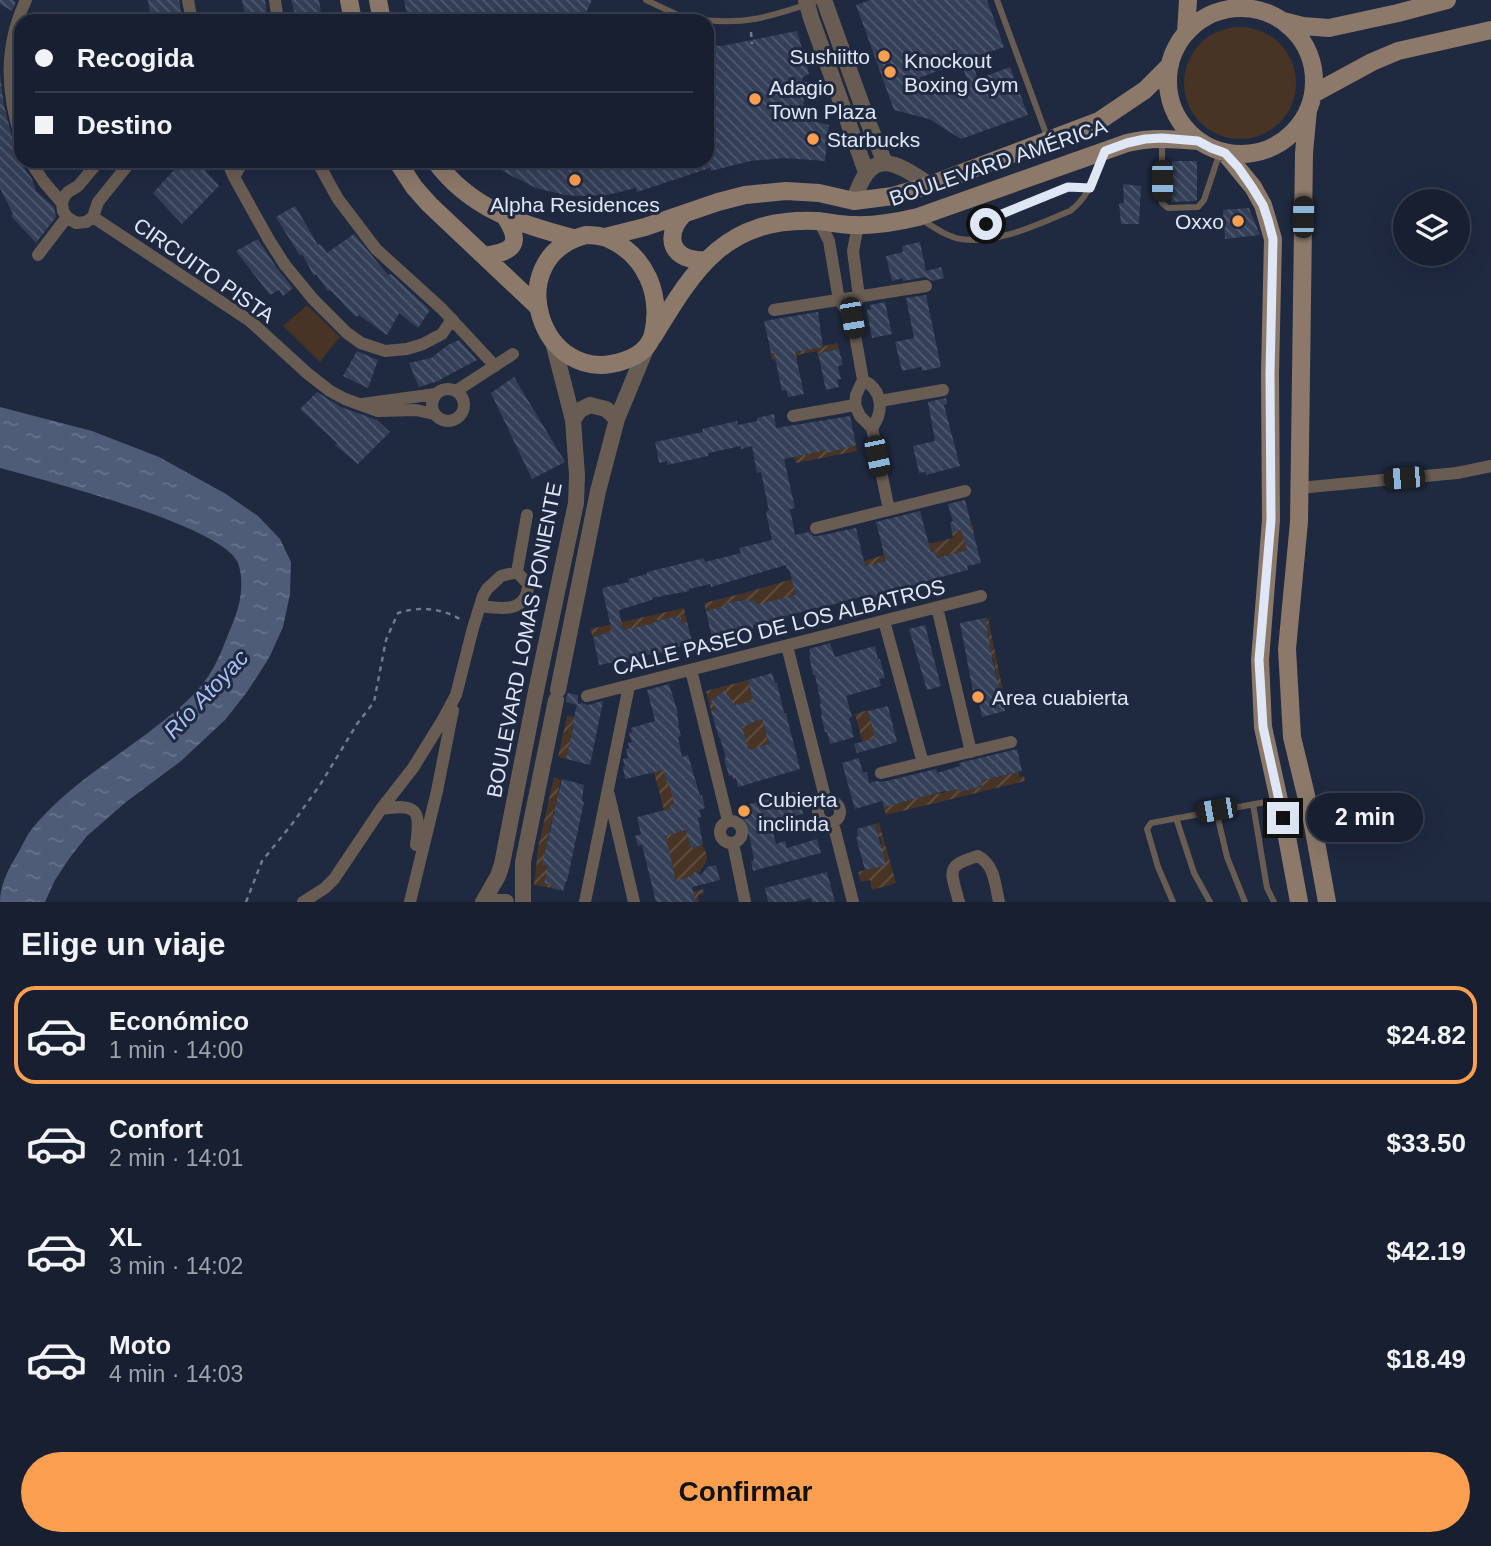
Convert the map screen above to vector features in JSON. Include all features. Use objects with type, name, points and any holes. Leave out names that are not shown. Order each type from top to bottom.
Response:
[{"type":"main road","points":[[1186,33],[1188,0]]},
{"type":"main road","points":[[1282,20],[1303,26],[1329,28],[1447,0]]},
{"type":"main road","points":[[1327,902],[1312,820],[1292,737],[1287,649],[1299,522],[1304,166],[1311,102],[1314,77],[1305,45],[1295,31],[1282,20],[1251,5],[1217,12],[1200,21],[1186,33],[1176,48],[1170,65],[1168,86],[1172,107],[1183,126],[1198,141],[1211,148],[1245,155],[1265,150],[1283,141],[1298,127],[1311,102],[1372,62],[1398,51],[1491,30]]},
{"type":"main road","name":"BOULEVARD AMÉRICA","points":[[605,237],[745,195],[786,191],[819,193],[854,201],[893,196],[930,185],[1100,121],[1145,90],[1170,65]]},
{"type":"main road","name":"BOULEVARD AMÉRICA","points":[[649,343],[679,294],[706,261],[724,244],[741,234],[788,222],[819,221],[858,225],[898,222],[1127,143],[1162,138],[1198,141]]},
{"type":"main road","points":[[1223,152],[1263,205],[1273,239],[1271,520],[1259,660],[1263,727],[1299,902]]},
{"type":"main road","points":[[402,168],[429,204],[538,307]]},
{"type":"main road","points":[[441,168],[461,189],[506,218],[573,238]]},
{"type":"main road","points":[[683,215],[672,234],[674,247],[684,257],[706,261]]},
{"type":"main road","points":[[484,256],[504,252],[514,242],[515,234],[506,218]]},
{"type":"main road","points":[[586,234],[605,237],[622,246],[646,271],[655,296],[655,317],[649,343],[630,359],[603,366],[591,366],[566,354],[553,342],[538,307],[538,289],[541,270],[550,256],[573,238],[586,234]]},
{"type":"street","points":[[814,1],[885,163]]},
{"type":"street","points":[[814,1],[811,18],[866,172]]},
{"type":"street","points":[[14,36],[9,74],[14,115]]},
{"type":"street","points":[[854,201],[866,172],[885,163],[906,169],[930,185]]},
{"type":"street","points":[[35,168],[62,203]]},
{"type":"street","points":[[93,168],[78,186],[68,191],[62,203],[63,211],[68,217],[80,223],[93,217],[98,202],[125,168]]},
{"type":"street","points":[[230,168],[285,265],[330,316],[361,343],[385,351],[407,349],[442,334],[452,319]]},
{"type":"street","points":[[233,177],[239,168]]},
{"type":"street","points":[[321,168],[338,200],[376,249],[452,319],[495,366]]},
{"type":"street","points":[[38,255],[68,217]]},
{"type":"street","name":"CIRCUITO PISTA","points":[[93,217],[250,321],[330,391],[358,405],[378,411],[416,410],[433,414]]},
{"type":"street","points":[[819,221],[832,251],[839,300],[852,318],[863,380],[855,405],[860,416],[872,428],[888,510]]},
{"type":"street","points":[[852,318],[859,296],[853,251],[858,225]]},
{"type":"street","points":[[832,251],[853,251]]},
{"type":"street","points":[[774,310],[926,286]]},
{"type":"street","name":"BOULEVARD LOMAS PONIENTE","points":[[484,902],[502,864],[576,503],[573,420],[553,342]]},
{"type":"street","name":"BOULEVARD LOMAS PONIENTE","points":[[523,902],[523,862],[598,491],[617,419],[649,343]]},
{"type":"street","points":[[456,391],[513,354]]},
{"type":"street","points":[[863,380],[875,389],[880,401],[880,414],[872,428]]},
{"type":"street","points":[[358,405],[436,394],[445,389],[456,391],[463,399],[463,410],[457,419],[442,421],[433,414],[431,404],[436,394]]},
{"type":"street","points":[[880,401],[943,390]]},
{"type":"street","points":[[573,420],[580,410],[590,405],[606,409],[617,419]]},
{"type":"street","points":[[793,416],[855,405]]},
{"type":"street","points":[[1299,488],[1457,473],[1491,466]]},
{"type":"street","points":[[816,528],[965,491]]},
{"type":"street","points":[[517,572],[527,515]]},
{"type":"street","points":[[410,902],[437,791],[456,695],[482,596],[501,576],[517,572]]},
{"type":"street","points":[[480,606],[508,608],[524,600],[528,584],[517,572]]},
{"type":"street","name":"CALLE PASEO DE LOS ALBATROS","points":[[587,696],[981,596]]},
{"type":"street","points":[[937,607],[971,751]]},
{"type":"street","points":[[884,621],[923,763]]},
{"type":"street","points":[[787,646],[826,801],[819,806],[819,815],[824,822],[833,823],[853,902]]},
{"type":"street","points":[[541,670],[558,689]]},
{"type":"street","points":[[691,670],[728,821],[721,826],[720,835],[725,841],[733,843],[745,902]]},
{"type":"street","points":[[586,902],[629,685]]},
{"type":"street","points":[[303,902],[334,879],[429,744],[456,695]]},
{"type":"street","points":[[531,717],[552,722]]},
{"type":"street","points":[[881,773],[1011,742]]},
{"type":"street","points":[[608,792],[634,902]]},
{"type":"street","points":[[381,809],[407,807],[418,817],[415,878]]},
{"type":"street","points":[[959,902],[952,876],[954,869],[959,862],[978,856],[991,867],[999,902]]},
{"type":"street","points":[[494,902],[506,902]]},
{"type":"lane","points":[[646,0],[676,14]]},
{"type":"lane","points":[[997,0],[1048,141]]},
{"type":"lane","points":[[714,21],[748,21],[772,16],[814,1]]},
{"type":"lane","points":[[1162,138],[1163,203],[1168,208],[1201,205],[1223,152]]},
{"type":"lane","points":[[918,217],[943,233],[960,239],[987,240],[1004,236],[1070,211],[1079,204],[1090,188],[1105,151]]},
{"type":"lane","points":[[975,240],[992,218],[1068,187],[1090,188]]},
{"type":"lane","points":[[1173,902],[1158,867],[1147,829],[1151,823],[1279,800]]},
{"type":"lane","points":[[1252,804],[1267,888],[1274,902]]},
{"type":"lane","points":[[1216,810],[1227,857],[1245,902]]},
{"type":"lane","points":[[1176,818],[1194,873],[1210,902]]},
{"type":"path","points":[[751,32],[752,44]]},
{"type":"path","points":[[802,84],[809,83]]},
{"type":"path","points":[[804,117],[817,116]]},
{"type":"path","points":[[246,902],[262,861],[320,785],[357,724],[374,702],[386,640],[398,614],[410,609],[430,609],[455,615],[473,628]]},
{"type":"shaded area","points":[[1240,27],[1261,31],[1280,43],[1292,62],[1296,83],[1292,104],[1280,123],[1261,135],[1240,139],[1219,135],[1200,123],[1188,104],[1184,83],[1188,62],[1200,43],[1219,31]]},
{"type":"shaded area","points":[[307,305],[340,337],[320,362],[283,326]]},
{"type":"shaded area","points":[[838,343],[839,349],[827,351],[827,354],[818,355],[817,351],[797,355],[797,358],[776,362],[775,359],[772,360],[771,353],[796,352]]},
{"type":"shaded area","points":[[856,445],[857,451],[796,463],[794,457],[827,452]]},
{"type":"shaded area","points":[[973,526],[974,537],[964,540],[967,550],[937,558],[935,551],[888,560],[861,568],[797,597],[756,606],[745,599],[725,604],[726,609],[706,611],[704,603],[817,572],[817,568],[884,555],[882,546],[888,544],[933,543],[953,538],[952,532]]},
{"type":"shaded area","points":[[684,608],[687,622],[682,624],[681,617],[674,617],[659,622],[655,620],[656,623],[623,633],[622,629],[593,637],[590,629]]},
{"type":"shaded area","points":[[985,618],[988,618],[1004,696],[1001,696],[993,658],[990,658],[983,640],[989,639]]},
{"type":"shaded area","points":[[748,680],[751,695],[759,693],[759,720],[762,719],[769,745],[751,754],[750,749],[745,750],[711,711],[706,691]]},
{"type":"shaded area","points":[[868,710],[875,738],[865,751],[855,714]]},
{"type":"shaded area","points":[[567,716],[574,717],[572,725],[577,726],[566,759],[558,757]]},
{"type":"shaded area","points":[[654,722],[667,783],[677,802],[670,804],[679,832],[696,827],[691,848],[702,845],[707,856],[700,872],[693,873],[686,894],[703,889],[704,893],[698,895],[699,902],[680,902],[670,856],[666,856],[665,833],[654,813],[664,810],[654,773],[649,774],[649,752],[643,724]]},
{"type":"shaded area","points":[[1018,772],[1020,777],[1024,776],[1025,781],[886,815],[883,804],[887,806],[936,791],[937,794],[946,792],[946,788],[958,785],[960,792],[965,791],[971,774],[975,788],[982,787],[980,780]]},
{"type":"shaded area","points":[[554,777],[561,780],[558,792],[563,793],[553,811],[555,815],[547,841],[559,844],[543,865],[548,866],[552,888],[534,885],[538,848]]},
{"type":"shaded area","points":[[879,823],[896,883],[872,890],[870,880],[861,882],[858,872],[886,864],[860,850],[882,844],[880,836],[877,837],[876,834],[875,824]]},
{"type":"water","name":"Río Atoyac","points":[[0,407],[92,431],[159,457],[226,494],[258,516],[280,539],[291,562],[290,594],[283,627],[269,658],[247,692],[225,720],[181,761],[126,802],[87,836],[55,880],[45,902],[0,902],[6,876],[27,836],[57,802],[164,721],[185,703],[209,676],[235,618],[241,594],[241,578],[238,563],[225,548],[200,534],[167,519],[90,493],[0,468]]},
{"type":"building","points":[[0,0],[16,2],[12,11],[0,4]]},
{"type":"building","points":[[148,0],[179,0],[182,14],[150,14]]},
{"type":"building","points":[[242,0],[265,0],[267,14],[245,14]]},
{"type":"building","points":[[291,0],[319,0],[321,14],[295,14]]},
{"type":"building","points":[[404,0],[592,0],[585,14],[407,14]]},
{"type":"building","points":[[871,0],[987,0],[1004,47],[970,59],[978,79],[1010,67],[1028,115],[961,139],[929,119],[894,110],[856,5]],"holes":[[[961,62],[969,85],[952,91],[919,78]]]},
{"type":"building","name":"Adagio Town Plaza","points":[[797,31],[809,74],[802,78],[805,119],[829,125],[825,161],[783,158],[750,161],[711,171],[710,168],[714,168],[714,45]]},
{"type":"building","points":[[0,74],[4,105],[14,144],[14,168],[24,168],[36,191],[54,207],[56,217],[36,243],[11,216],[13,214],[0,188]]},
{"type":"building","points":[[1172,161],[1197,161],[1197,200],[1171,202]]},
{"type":"building","points":[[176,168],[203,168],[219,186],[182,224],[153,193]]},
{"type":"building","name":"Adagio Town Plaza","points":[[499,168],[710,168],[637,192],[636,188],[607,195],[580,196],[536,188]]},
{"type":"building","points":[[1123,184],[1141,186],[1139,224],[1121,224],[1119,203],[1124,203]]},
{"type":"building","points":[[295,206],[318,245],[327,253],[354,234],[388,275],[391,274],[430,310],[418,328],[399,313],[387,335],[359,315],[356,317],[328,291],[316,274],[314,276],[276,217]]},
{"type":"building","points":[[1249,208],[1260,235],[1225,239],[1223,210]]},
{"type":"building","points":[[258,239],[293,288],[283,296],[279,290],[270,295],[236,251]]},
{"type":"building","points":[[920,242],[926,271],[941,267],[944,278],[933,281],[925,277],[903,281],[903,278],[892,281],[886,256],[903,252],[902,246]]},
{"type":"building","points":[[926,295],[941,367],[902,371],[895,342],[914,338],[906,298]]},
{"type":"building","points":[[885,302],[892,334],[872,338],[867,310],[871,309],[870,305]]},
{"type":"building","points":[[818,312],[823,347],[795,352],[804,394],[788,397],[786,390],[782,391],[764,321]]},
{"type":"building","points":[[459,340],[477,360],[441,380],[419,387],[409,363],[431,358]]},
{"type":"building","points":[[839,349],[843,365],[838,366],[841,379],[837,380],[839,387],[826,390],[818,353]]},
{"type":"building","points":[[357,351],[378,360],[368,388],[343,376]]},
{"type":"building","points":[[514,377],[565,462],[532,479],[491,393]]},
{"type":"building","points":[[317,392],[341,407],[377,420],[390,432],[358,464],[300,409]]},
{"type":"building","points":[[946,398],[947,404],[944,405],[960,466],[926,475],[926,472],[919,473],[913,446],[935,441],[928,402]]},
{"type":"building","points":[[774,414],[776,428],[850,416],[856,445],[827,453],[827,450],[784,459],[795,508],[790,509],[795,535],[809,532],[818,536],[856,528],[865,566],[886,561],[876,522],[920,511],[931,552],[935,551],[937,558],[967,550],[961,530],[952,532],[950,523],[953,521],[948,504],[965,500],[981,563],[967,566],[968,570],[868,599],[867,595],[814,608],[753,625],[753,629],[712,638],[706,611],[746,599],[747,602],[755,600],[756,605],[796,595],[786,565],[711,587],[710,584],[652,598],[619,610],[623,630],[681,617],[682,624],[687,622],[692,641],[680,644],[673,648],[674,650],[599,665],[593,637],[612,632],[602,588],[629,582],[628,579],[647,572],[704,558],[705,562],[741,553],[739,548],[772,540],[761,472],[757,473],[752,446],[708,453],[708,456],[667,465],[667,461],[659,463],[655,442],[703,432],[702,429],[737,421],[738,425],[757,421],[757,418]]},
{"type":"building","points":[[985,618],[1005,711],[982,717],[979,701],[975,702],[960,623]]},
{"type":"building","points":[[925,625],[941,686],[927,690],[909,629]]},
{"type":"building","points":[[830,643],[835,657],[875,646],[885,678],[879,679],[881,686],[846,696],[854,737],[830,744],[821,715],[821,703],[809,649]]},
{"type":"building","points":[[772,673],[786,713],[800,769],[738,787],[736,778],[729,776],[711,711],[717,710],[711,701],[724,691],[735,705],[753,701],[748,680]],"holes":[[[762,719],[769,744],[748,749],[742,727]]]},
{"type":"building","points":[[669,684],[678,713],[681,736],[678,737],[682,757],[688,755],[705,808],[699,810],[701,817],[698,818],[703,845],[691,848],[686,830],[665,836],[670,853],[668,854],[676,881],[691,876],[695,871],[701,875],[707,867],[716,865],[720,880],[692,887],[696,902],[656,902],[642,845],[638,846],[635,836],[641,834],[637,817],[671,809],[670,804],[674,803],[663,770],[625,779],[623,767],[623,759],[628,758],[628,743],[632,742],[629,733],[632,732],[631,728],[655,721],[647,690]]},
{"type":"building","points":[[568,693],[578,695],[578,704],[588,705],[603,701],[590,765],[566,759],[577,705],[566,702]]},
{"type":"building","points":[[888,706],[897,742],[857,753],[854,744],[875,738],[868,711]]},
{"type":"building","points":[[1017,749],[1022,771],[981,781],[982,786],[960,792],[959,789],[936,793],[884,807],[882,801],[855,809],[842,763],[859,758],[863,773],[867,772],[869,783],[883,782],[936,769],[937,773],[960,766],[959,763]]},
{"type":"building","points":[[562,779],[584,785],[584,802],[563,891],[544,883],[548,866],[542,865]]},
{"type":"building","points":[[798,791],[803,814],[770,822],[776,844],[785,841],[787,848],[817,839],[821,853],[753,871],[750,839],[739,807]]},
{"type":"building","points":[[875,824],[886,865],[865,870],[856,837],[857,829]]},
{"type":"building","points":[[827,872],[835,902],[812,902],[811,898],[794,902],[768,902],[765,888]]},
{"type":"place","name":"Sushiitto","points":[[884,56]]},
{"type":"place","name":"Knockout Boxing Gym","points":[[890,72]]},
{"type":"place","name":"Adagio Town Plaza","points":[[755,99]]},
{"type":"place","name":"Starbucks","points":[[813,139]]},
{"type":"place","name":"Alpha Residences","points":[[575,180]]},
{"type":"place","name":"Oxxo","points":[[1238,221]]},
{"type":"place","name":"Area cuabierta","points":[[978,697]]},
{"type":"place","name":"Cubierta inclinda","points":[[744,811]]},
{"type":"route","points":[[986,224],[992,218],[1068,187],[1090,188],[1105,151],[1145,139],[1198,141],[1225,153],[1238,167],[1263,205],[1273,239],[1271,520],[1259,660],[1263,727],[1283,818]]}]
